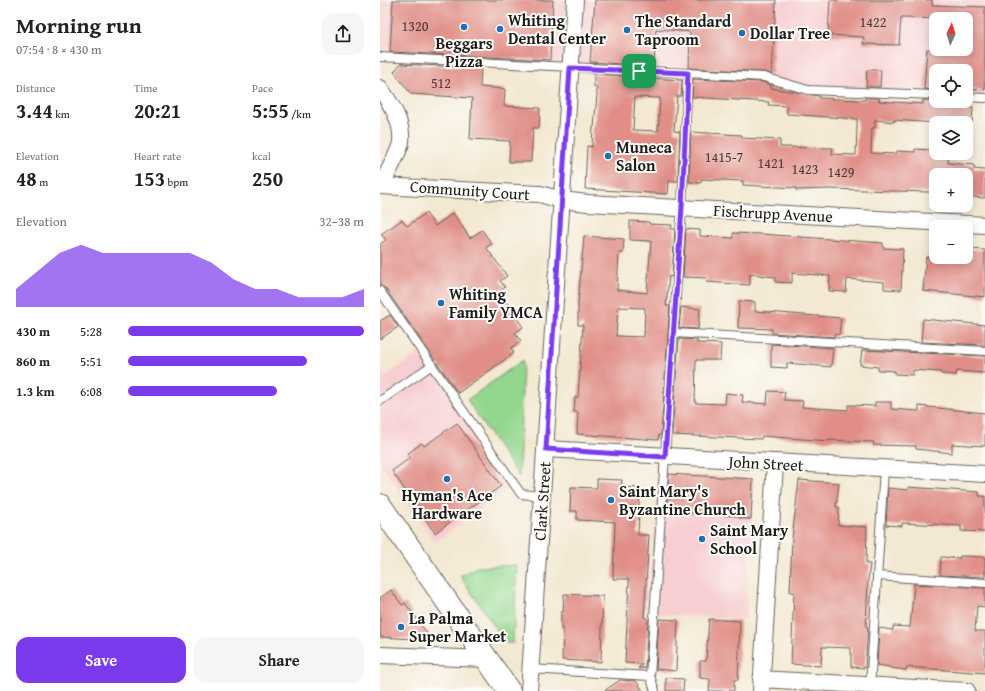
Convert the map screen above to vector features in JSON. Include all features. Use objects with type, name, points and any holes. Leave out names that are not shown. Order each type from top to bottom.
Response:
[{"type":"main road","points":[[380,505],[509,691]]},
{"type":"street","name":"Clark Street","points":[[529,691],[575,0]]},
{"type":"street","points":[[380,88],[392,104],[399,122],[401,143],[381,185]]},
{"type":"street","name":"Community Court","points":[[381,185],[540,194],[561,200]]},
{"type":"street","name":"Fischrupp Avenue","points":[[561,200],[985,225]]},
{"type":"street","name":"John Street","points":[[546,449],[775,464],[985,474]]},
{"type":"street","points":[[775,464],[761,685],[967,691]]},
{"type":"street","points":[[380,654],[487,658]]},
{"type":"lane","points":[[380,57],[764,77],[808,90],[929,95]]},
{"type":"lane","points":[[655,691],[650,676],[682,208],[688,73]]},
{"type":"lane","points":[[973,97],[985,98]]},
{"type":"lane","points":[[380,291],[521,494],[543,496]]},
{"type":"lane","points":[[674,333],[985,351]]},
{"type":"lane","points":[[380,401],[432,365]]},
{"type":"lane","points":[[870,688],[884,469]]},
{"type":"lane","points":[[877,576],[985,583]]},
{"type":"lane","points":[[530,669],[650,676]]},
{"type":"shaded area","points":[[380,0],[985,0],[985,103],[973,102],[973,64],[929,64],[929,101],[806,95],[770,84],[589,75],[590,69],[380,57]]},
{"type":"shaded area","points":[[422,351],[509,488],[435,542],[380,464],[380,380]]},
{"type":"shaded area","name":"Saint Mary School","points":[[659,474],[754,480],[746,619],[648,614]]},
{"type":"green space","points":[[523,360],[519,477],[467,400]]},
{"type":"green space","points":[[517,565],[513,643],[506,643],[460,576],[477,567]]},
{"type":"building","points":[[393,0],[553,0],[550,60],[390,52]]},
{"type":"building","points":[[595,0],[776,0],[772,74],[764,72],[689,68],[690,32],[656,29],[654,66],[590,62]]},
{"type":"building","points":[[830,0],[932,0],[932,5],[985,7],[985,90],[973,89],[973,64],[929,64],[929,89],[924,89],[927,49],[929,49],[929,56],[973,56],[973,12],[929,12],[929,18],[901,18],[899,45],[863,44],[864,37],[828,35]]},
{"type":"building","points":[[400,64],[481,68],[480,87],[505,89],[504,106],[540,108],[539,128],[533,128],[531,162],[509,162],[510,141],[470,139],[472,98],[411,94],[394,72]]},
{"type":"building","points":[[867,70],[881,70],[880,87],[866,87]]},
{"type":"building","points":[[594,74],[682,80],[681,96],[677,96],[674,131],[680,132],[678,181],[669,181],[668,194],[585,189],[587,146],[592,147],[597,95],[596,87],[594,87]],"holes":[[[635,97],[660,98],[658,131],[633,130]]]},
{"type":"building","points":[[693,79],[763,82],[771,85],[771,88],[819,96],[819,98],[865,100],[865,98],[879,98],[879,101],[923,104],[923,100],[929,100],[929,108],[973,108],[972,116],[929,116],[929,123],[875,120],[875,128],[872,128],[871,153],[897,154],[897,151],[915,152],[915,149],[929,150],[929,160],[948,160],[948,163],[974,165],[974,169],[985,170],[985,198],[973,197],[973,168],[929,168],[929,192],[831,189],[796,190],[796,188],[743,185],[743,181],[701,179],[701,183],[689,182],[691,132],[742,135],[742,138],[780,140],[780,147],[833,148],[832,154],[856,155],[857,119],[787,114],[787,106],[768,105],[769,102],[692,97]]},
{"type":"building","name":"Whiting Family YMCA","points":[[426,213],[435,226],[453,213],[470,238],[482,230],[492,244],[486,247],[507,276],[500,281],[505,287],[499,292],[523,327],[515,333],[521,341],[511,348],[514,353],[458,393],[385,288],[380,286],[380,244],[386,240],[381,234],[402,220],[407,226]]},
{"type":"building","points":[[630,221],[672,225],[671,229],[675,229],[672,277],[669,276],[666,306],[670,306],[661,435],[659,435],[658,440],[577,434],[578,412],[574,412],[575,397],[578,397],[583,325],[578,325],[578,304],[584,236],[624,239],[623,253],[619,253],[617,290],[647,293],[651,241],[630,240]],"holes":[[[618,307],[645,308],[644,337],[616,336]]]},
{"type":"building","points":[[686,229],[700,230],[700,236],[733,238],[733,233],[761,234],[883,243],[883,248],[903,249],[901,290],[884,289],[884,282],[847,279],[846,292],[829,291],[830,276],[792,273],[792,283],[775,282],[775,277],[750,274],[750,285],[706,282],[707,278],[683,277]]},
{"type":"building","points":[[973,249],[985,250],[985,297],[923,291],[926,257],[929,257],[929,264],[973,264]]},
{"type":"building","points":[[739,301],[755,302],[755,311],[841,318],[839,335],[834,334],[834,337],[772,333],[772,329],[738,328]]},
{"type":"building","points":[[681,307],[700,309],[698,329],[679,328]]},
{"type":"building","points":[[390,315],[398,327],[380,339],[380,321]]},
{"type":"building","points":[[923,319],[985,325],[985,345],[921,342]]},
{"type":"building","points":[[679,339],[697,340],[697,343],[721,344],[720,360],[696,360],[695,403],[725,404],[726,393],[743,395],[742,402],[767,404],[768,391],[785,392],[784,400],[803,401],[802,407],[848,410],[848,405],[875,406],[875,402],[891,402],[891,409],[919,411],[919,406],[985,413],[985,446],[952,444],[952,453],[916,449],[916,446],[873,445],[874,442],[829,441],[762,436],[761,439],[672,435]]},
{"type":"building","points":[[771,344],[833,348],[831,367],[787,363],[787,368],[771,367]]},
{"type":"building","points":[[862,350],[985,356],[985,373],[957,371],[956,375],[941,374],[941,372],[913,370],[913,375],[895,374],[895,371],[878,370],[878,367],[860,365]]},
{"type":"building","name":"Hyman's Ace Hardware","points":[[457,423],[501,486],[435,533],[392,471],[410,458],[407,454],[422,443],[424,446]]},
{"type":"building","points":[[669,474],[753,479],[751,519],[739,518],[739,516],[667,512]]},
{"type":"building","points":[[597,479],[622,480],[621,487],[640,488],[638,535],[649,535],[644,617],[648,619],[645,668],[638,668],[643,664],[625,663],[629,582],[628,579],[613,579],[615,522],[577,520],[577,511],[570,511],[571,487],[597,488]]},
{"type":"building","points":[[799,480],[839,483],[836,507],[839,507],[838,525],[867,527],[866,564],[870,564],[868,579],[866,627],[868,627],[865,668],[851,667],[851,648],[822,647],[821,666],[791,664],[794,592],[790,592],[792,539]]},
{"type":"building","points":[[908,487],[979,492],[979,496],[985,496],[985,532],[961,531],[961,526],[902,523],[902,526],[886,525],[888,488],[908,490]]},
{"type":"building","points":[[960,556],[985,557],[985,577],[940,575],[941,557],[960,558]]},
{"type":"building","points":[[914,584],[985,588],[985,607],[977,606],[975,631],[985,631],[985,673],[907,667],[906,670],[877,665],[879,628],[893,630],[893,626],[910,627]]},
{"type":"building","name":"La Palma Super Market","points":[[391,590],[402,605],[405,603],[432,640],[380,637],[380,598]]},
{"type":"building","points":[[564,594],[603,596],[601,662],[562,660],[563,629],[561,629],[561,612],[563,612]]},
{"type":"building","points":[[659,619],[678,620],[676,671],[656,669]]},
{"type":"building","points":[[709,619],[740,621],[738,680],[734,680],[734,691],[709,691],[710,679],[700,678],[700,661],[706,661]]},
{"type":"building","points":[[666,678],[684,679],[683,691],[666,691]]},
{"type":"building","points":[[620,680],[636,681],[643,691],[604,691]]},
{"type":"place","name":"Beggars Pizza","points":[[464,27]]},
{"type":"place","name":"Whiting Dental Center","points":[[500,29]]},
{"type":"place","name":"The Standard Taproom","points":[[627,30]]},
{"type":"place","name":"Dollar Tree","points":[[742,33]]},
{"type":"place","name":"Muneca Salon","points":[[608,156]]},
{"type":"place","name":"Whiting Family YMCA","points":[[441,303]]},
{"type":"place","name":"Hyman's Ace Hardware","points":[[447,479]]},
{"type":"place","name":"Saint Mary's Byzantine Church","points":[[611,500]]},
{"type":"place","name":"Saint Mary School","points":[[702,539]]},
{"type":"place","name":"La Palma Super Market","points":[[401,627]]},
{"type":"route","points":[[570,68],[639,71],[688,73],[682,207],[665,457],[546,449],[570,68]]}]
